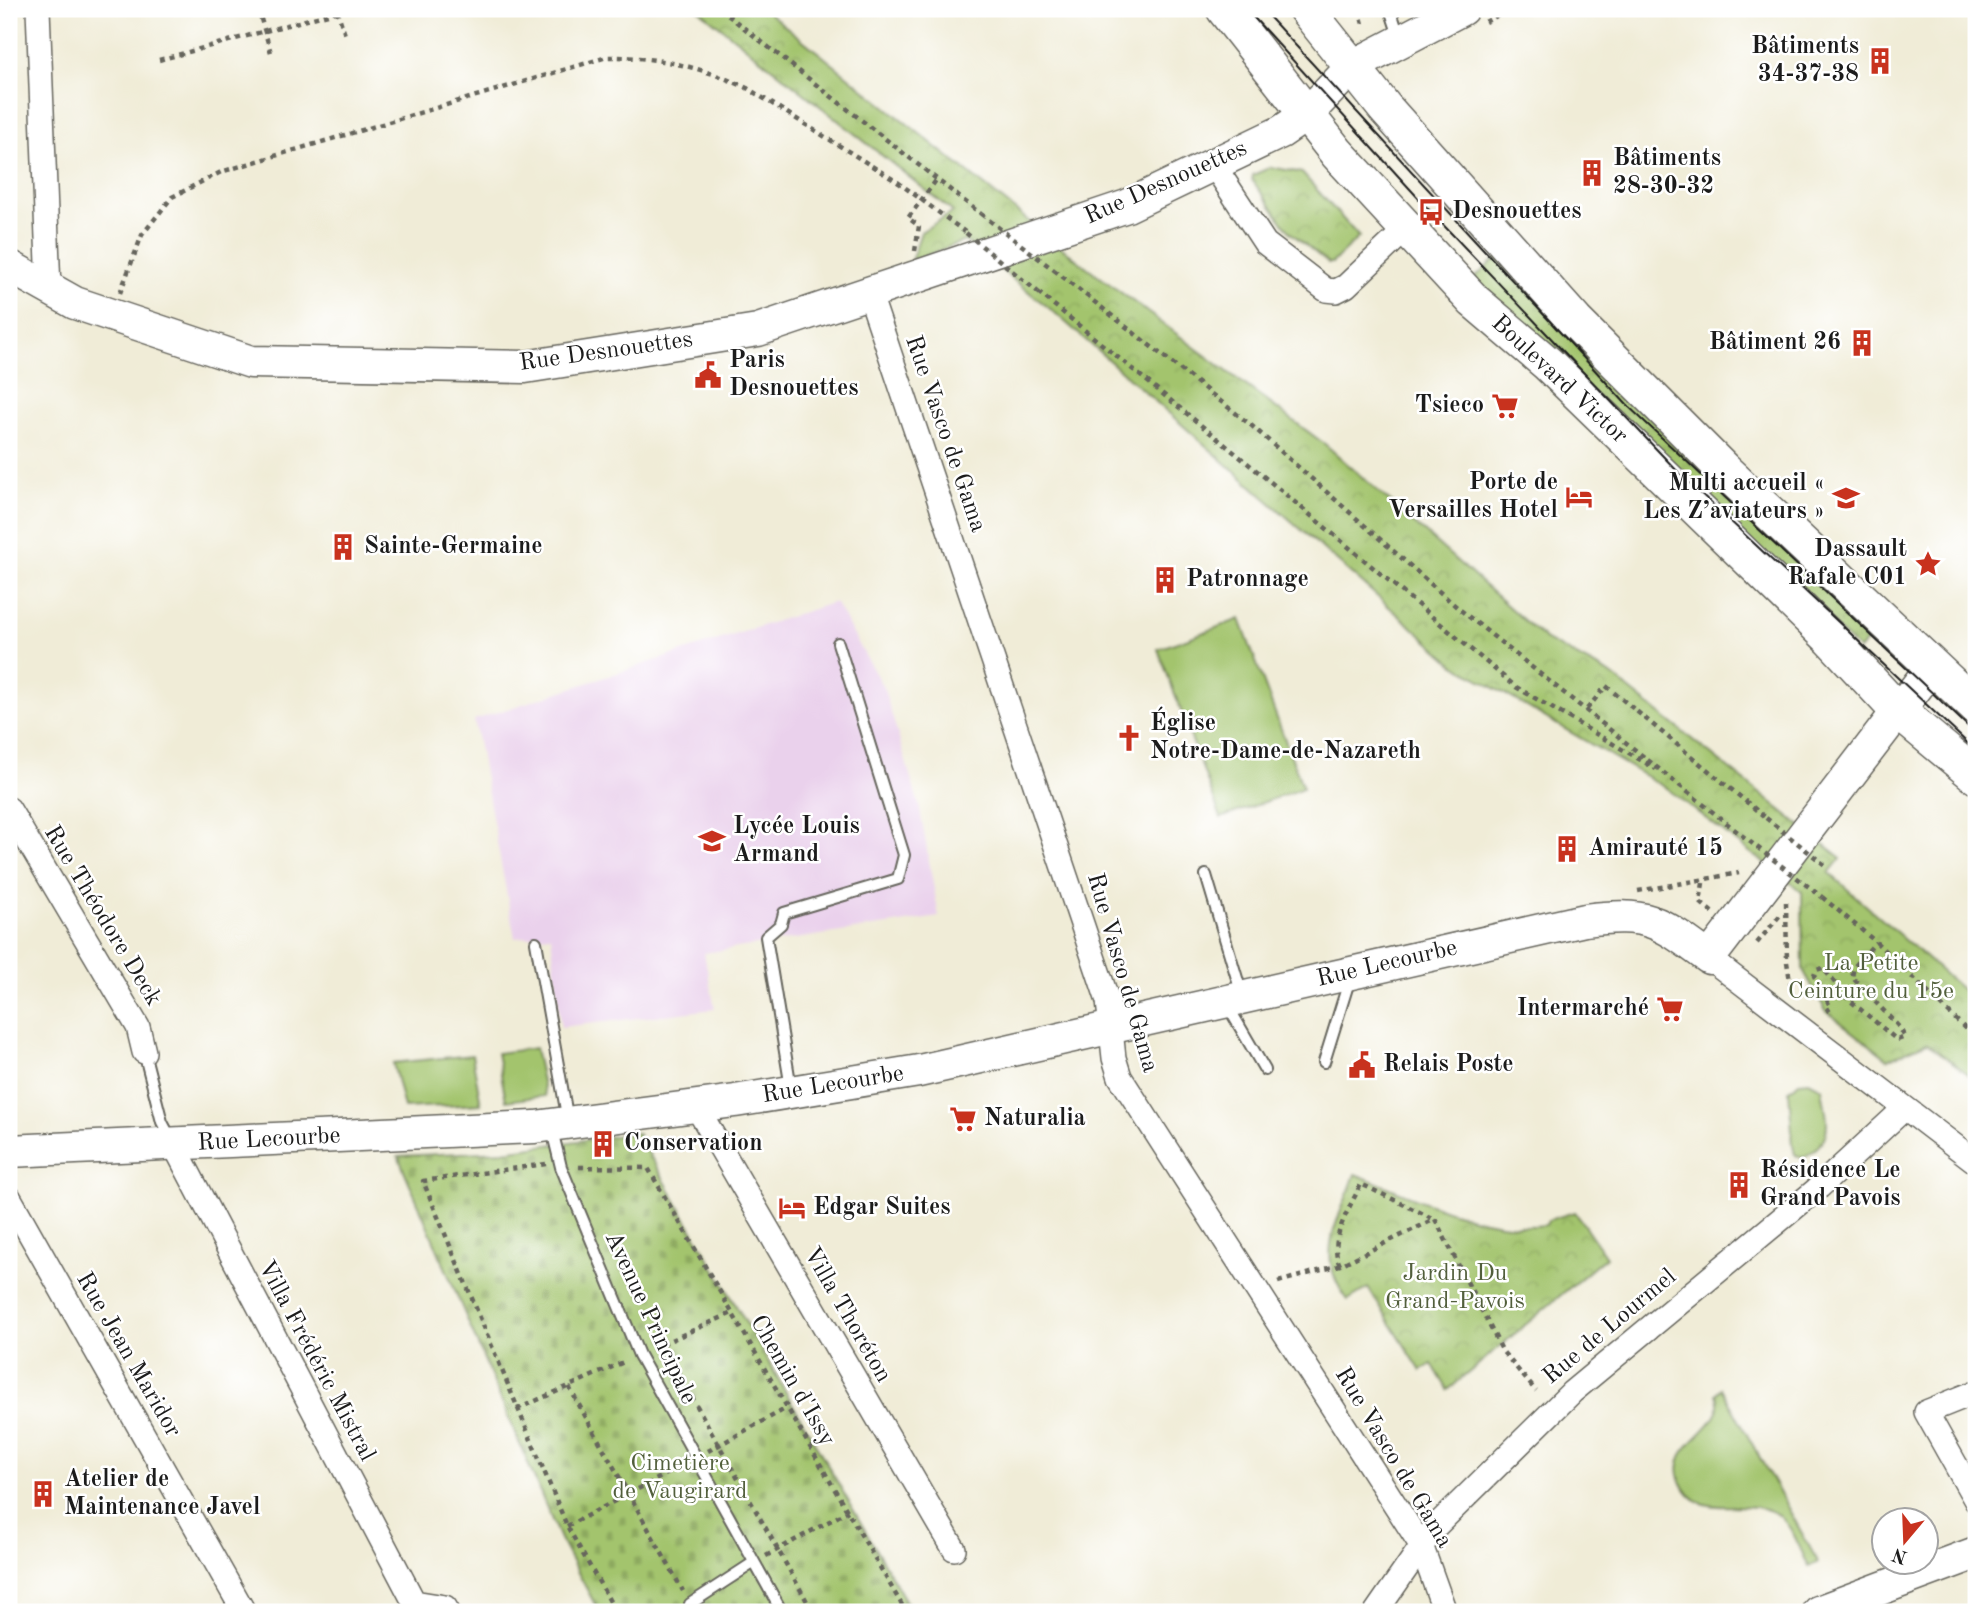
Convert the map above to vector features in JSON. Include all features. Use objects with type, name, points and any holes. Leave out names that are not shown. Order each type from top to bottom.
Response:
[{"type":"main road","name":"Boulevard Victor","points":[[1224,9],[1306,115],[1405,230],[1474,301],[1548,364],[1831,639],[1898,711],[1976,776]]},
{"type":"main road","name":"Boulevard Victor","points":[[1306,9],[1385,108],[1575,321],[1724,470],[1976,707]]},
{"type":"main road","points":[[1306,115],[1353,66],[1400,39],[1462,9]]},
{"type":"main road","name":"Rue Desnouettes","points":[[9,266],[75,303],[251,362],[524,367],[758,330],[1126,206],[1281,132],[1306,115]]},
{"type":"main road","points":[[1640,904],[1657,922],[1709,958],[1932,667]]},
{"type":"main road","name":"Rue Lecourbe","points":[[9,1152],[558,1131],[919,1071],[1585,920],[1640,904]]},
{"type":"main road","points":[[1818,1612],[1976,1553]]},
{"type":"street","points":[[38,9],[49,289]]},
{"type":"street","points":[[1213,164],[1265,243],[1326,290],[1336,291],[1346,286],[1405,230]]},
{"type":"street","name":"Rue Vasco de Gama","points":[[869,292],[1108,1001],[1114,1058],[1120,1077],[1421,1545],[1445,1612]]},
{"type":"street","name":"Rue Théodore Deck","points":[[9,809],[138,1027],[144,1052]]},
{"type":"street","points":[[1709,958],[1976,1162]]},
{"type":"street","name":"Villa Thoréton","points":[[696,1107],[954,1549]]},
{"type":"street","name":"Rue de Lourmel","points":[[1376,1612],[1434,1527],[1572,1392],[1816,1190],[1905,1108]]},
{"type":"street","name":"Villa Frédéric Mistral","points":[[174,1145],[405,1607]]},
{"type":"street","name":"Rue Jean Maridor","points":[[9,1197],[244,1612]]},
{"type":"street","points":[[1976,1392],[1926,1412],[1976,1501]]},
{"type":"street","points":[[405,1607],[445,1607],[448,1612]]},
{"type":"lane","points":[[1390,9],[1400,39]]},
{"type":"lane","points":[[792,1092],[766,937],[781,923],[784,913],[898,879],[903,870],[904,855],[838,643]]},
{"type":"lane","points":[[1206,875],[1234,999],[1265,1070]]},
{"type":"lane","name":"Avenue Principale","points":[[536,942],[561,1167],[639,1355],[782,1612]]},
{"type":"lane","points":[[1324,1062],[1351,972]]},
{"type":"lane","points":[[144,1052],[162,1122],[174,1145]]},
{"type":"lane","points":[[690,1604],[753,1563]]},
{"type":"path","points":[[258,9],[272,56]]},
{"type":"path","points":[[159,60],[346,9]]},
{"type":"path","points":[[413,9],[415,16]]},
{"type":"path","points":[[720,9],[1252,426],[1458,608],[1876,942],[1976,1040]]},
{"type":"path","points":[[1359,9],[1364,28]]},
{"type":"path","points":[[337,10],[345,36]]},
{"type":"path","points":[[111,315],[142,235],[172,197],[221,172],[607,57],[645,56],[722,76],[817,129],[900,183],[1284,493],[1516,687],[1669,776]]},
{"type":"path","points":[[917,257],[915,249],[919,226],[908,218],[937,179]]},
{"type":"path","points":[[1587,709],[1606,686],[1826,866]]},
{"type":"path","points":[[1778,843],[1787,832]]},
{"type":"path","points":[[1762,865],[1770,854]]},
{"type":"path","points":[[1640,904],[1743,873]]},
{"type":"path","points":[[1696,909],[1703,883]]},
{"type":"path","points":[[1786,894],[1787,962],[1790,989],[1794,997]]},
{"type":"path","points":[[1700,902],[1714,914]]},
{"type":"path","points":[[1826,1011],[1831,1008],[1814,976],[1816,970],[1823,968],[1847,998],[1897,1040],[1905,1037],[1899,1027],[1852,977],[1854,967],[1876,942]]},
{"type":"path","points":[[561,1167],[541,1164],[423,1181],[567,1526],[616,1612]]},
{"type":"path","name":"Chemin d'Issy","points":[[561,1167],[648,1168],[848,1511],[903,1611]]},
{"type":"path","points":[[1340,1265],[1339,1232],[1361,1184],[1435,1219],[1503,1352],[1536,1391]]},
{"type":"path","points":[[1257,1290],[1340,1265],[1435,1219]]},
{"type":"path","points":[[662,1344],[813,1612]]},
{"type":"path","points":[[569,1387],[690,1604]]},
{"type":"path","points":[[567,1526],[787,1408]]},
{"type":"path","points":[[753,1563],[848,1511]]},
{"type":"shaded area","name":"Lycée Louis Armand","points":[[835,602],[884,689],[919,805],[939,917],[704,953],[715,1009],[561,1027],[551,935],[515,938],[474,720]]},
{"type":"green space","name":"La Petite Ceinture du 15e","points":[[698,9],[764,9],[1076,259],[1326,445],[1546,640],[1610,674],[1841,858],[1829,873],[1976,1002],[1976,1080],[1927,1043],[1888,1059],[1826,1011],[1803,970],[1802,892],[1666,788],[1455,665],[1054,312],[965,241],[911,261],[921,232],[953,212]]},
{"type":"green space","points":[[1271,167],[1302,173],[1359,237],[1332,263],[1328,263],[1290,232],[1252,180],[1253,175]]},
{"type":"green space","points":[[1502,253],[1879,628],[1859,650],[1470,282]]},
{"type":"green space","points":[[1240,619],[1303,788],[1221,818],[1158,649]]},
{"type":"green space","points":[[535,1048],[545,1096],[506,1101],[497,1053]]},
{"type":"green space","points":[[472,1055],[481,1104],[404,1108],[393,1063]]},
{"type":"green space","points":[[1809,1081],[1822,1088],[1827,1129],[1820,1144],[1802,1158],[1795,1155],[1793,1146],[1789,1091],[1799,1082]]},
{"type":"green space","name":"Cimetière de Vaugirard","points":[[637,1133],[912,1612],[599,1612],[560,1539],[398,1156],[503,1151]]},
{"type":"green space","name":"Jardin Du Grand-Pavois","points":[[1355,1174],[1449,1211],[1497,1224],[1546,1225],[1548,1220],[1575,1212],[1606,1257],[1448,1390],[1432,1364],[1421,1371],[1368,1288],[1348,1300],[1337,1283],[1330,1253],[1332,1238]]},
{"type":"green space","points":[[1721,1388],[1818,1562],[1809,1567],[1791,1530],[1781,1517],[1763,1508],[1699,1502],[1689,1494],[1681,1481],[1678,1468],[1681,1456],[1714,1417],[1718,1406],[1716,1394]]},
{"type":"tram line","points":[[1246,9],[1431,212],[1680,474],[1976,751]]},
{"type":"tram line","points":[[1262,9],[1627,405],[1976,734]]},
{"type":"place","name":"Bâtiments 34-37-38","points":[[1880,61]]},
{"type":"place","name":"Bâtiments 28-30-32","points":[[1592,173]]},
{"type":"place","name":"Desnouettes","points":[[1431,212]]},
{"type":"place","name":"Bâtiment 26","points":[[1862,343]]},
{"type":"place","name":"Paris Desnouettes","points":[[708,375]]},
{"type":"place","name":"Tsieco","points":[[1505,406]]},
{"type":"place","name":"Porte de Versailles Hotel","points":[[1579,497]]},
{"type":"place","name":"Multi accueil « Les Z’aviateurs »","points":[[1846,498]]},
{"type":"place","name":"Sainte-Germaine","points":[[343,547]]},
{"type":"place","name":"Dassault Rafale C01","points":[[1928,564]]},
{"type":"place","name":"Patronnage","points":[[1165,580]]},
{"type":"place","name":"Église Notre-Dame-de-Nazareth","points":[[1129,738]]},
{"type":"place","name":"Lycée Louis Armand","points":[[712,841]]},
{"type":"place","name":"Amirauté 15","points":[[1567,849]]},
{"type":"place","name":"Intermarché","points":[[1670,1009]]},
{"type":"place","name":"Relais Poste","points":[[1362,1065]]},
{"type":"place","name":"Naturalia","points":[[963,1119]]},
{"type":"place","name":"Conservation","points":[[603,1144]]},
{"type":"place","name":"Résidence Le Grand Pavois","points":[[1739,1185]]},
{"type":"place","name":"Edgar Suites","points":[[792,1208]]},
{"type":"place","name":"Atelier de Maintenance Javel","points":[[43,1494]]}]
